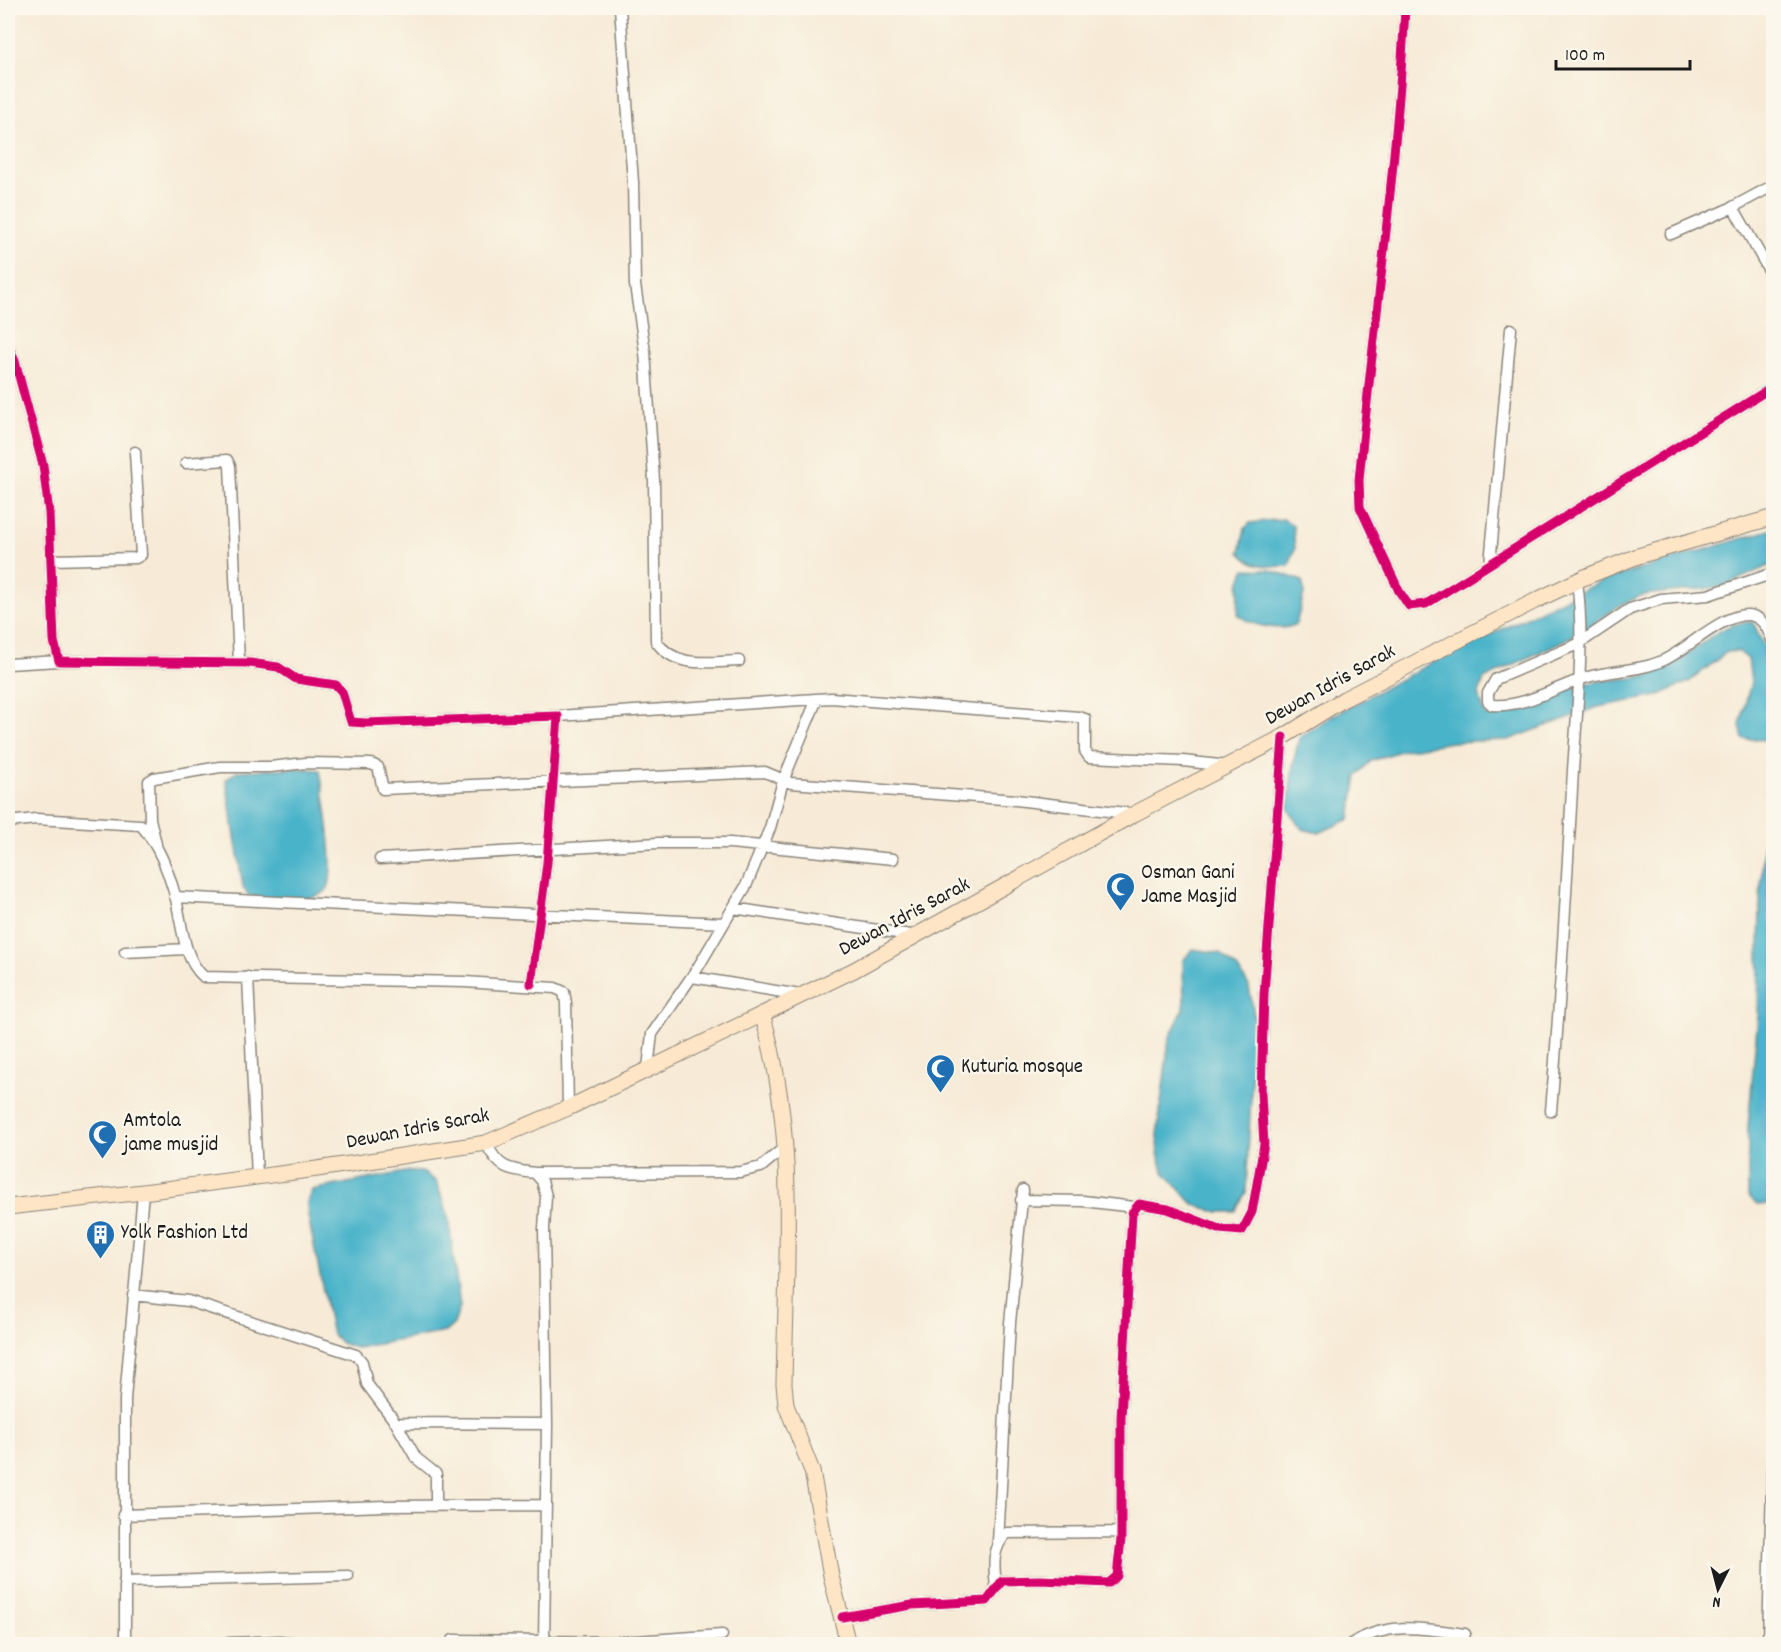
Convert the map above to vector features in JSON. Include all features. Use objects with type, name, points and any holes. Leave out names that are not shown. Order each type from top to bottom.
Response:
[{"type":"main road","name":"Dewan Idris Sarak","points":[[8,1207],[257,1177],[486,1143],[568,1108],[917,936],[1134,814],[1283,737],[1344,699],[1577,581],[1690,539],[1773,517]]},
{"type":"main road","points":[[762,1014],[771,1048],[785,1147],[787,1231],[784,1384],[786,1405],[812,1471],[848,1644]]},
{"type":"street","points":[[620,8],[633,182],[635,285],[645,352],[654,480],[656,641],[664,653],[678,659],[699,662],[739,661]]},
{"type":"street","points":[[1405,8],[1390,188],[1375,309],[1359,480],[1360,507],[1399,591],[1409,606],[1426,604],[1773,386]]},
{"type":"street","points":[[1671,234],[1733,207],[1773,185]]},
{"type":"street","points":[[1733,207],[1773,279]]},
{"type":"street","points":[[1490,564],[1511,329]]},
{"type":"street","points":[[8,345],[15,361],[43,465],[49,513],[54,641],[59,661]]},
{"type":"street","points":[[51,560],[136,558],[141,555],[135,452]]},
{"type":"street","points":[[186,463],[227,459],[230,466],[239,663]]},
{"type":"street","points":[[1773,573],[1708,595],[1661,599],[1630,609],[1578,644],[1496,679],[1488,693],[1488,701],[1492,705],[1516,704],[1578,680],[1663,661],[1722,622],[1739,616],[1750,615],[1758,618],[1767,627],[1773,644]]},
{"type":"street","points":[[1551,1111],[1563,971],[1578,680],[1580,607],[1577,581]]},
{"type":"street","points":[[8,664],[59,661],[239,663],[278,666],[296,679],[336,685],[342,692],[351,722],[385,724],[558,716],[817,699],[898,702],[1079,717],[1085,719],[1085,751],[1089,757],[1228,766]]},
{"type":"street","points":[[648,1068],[652,1034],[692,977],[746,886],[783,781],[817,699]]},
{"type":"street","points":[[531,984],[555,782],[558,716]]},
{"type":"street","points":[[996,1587],[994,1561],[998,1542],[1010,1323],[1022,1195],[1134,1207],[1139,1204],[1168,1209],[1220,1229],[1242,1231],[1249,1222],[1264,1144],[1261,1094],[1264,994],[1283,737]]},
{"type":"street","points":[[568,1108],[566,1003],[564,992],[555,988],[531,984],[204,977],[195,969],[187,949],[175,897],[156,843],[145,822],[149,781],[220,767],[358,762],[378,767],[383,789],[397,790],[765,772],[783,781],[1016,800],[1134,814]]},
{"type":"street","points":[[8,822],[36,819],[145,822]]},
{"type":"street","points":[[380,859],[658,843],[762,846],[893,859]]},
{"type":"street","points":[[175,897],[724,923]]},
{"type":"street","points":[[733,908],[917,936]]},
{"type":"street","points":[[125,952],[187,949]]},
{"type":"street","points":[[248,977],[257,1177]]},
{"type":"street","points":[[692,977],[800,995]]},
{"type":"street","points":[[486,1143],[494,1159],[510,1170],[535,1173],[740,1172],[760,1167],[785,1147]]},
{"type":"street","points":[[535,1173],[542,1181],[546,1196],[544,1229],[547,1424],[544,1644]]},
{"type":"street","points":[[125,1644],[123,1515],[125,1399],[143,1192]]},
{"type":"street","points":[[842,1617],[912,1605],[987,1601],[1002,1581],[1109,1583],[1117,1576],[1121,1532],[1121,1418],[1129,1257],[1134,1207]]},
{"type":"street","points":[[133,1295],[188,1301],[356,1354],[362,1362],[367,1384],[396,1423],[416,1458],[436,1474],[436,1505]]},
{"type":"street","points":[[1768,1644],[1773,1402]]},
{"type":"street","points":[[396,1423],[547,1424]]},
{"type":"street","points":[[123,1515],[436,1505],[546,1505]]},
{"type":"street","points":[[998,1542],[1007,1533],[1121,1532]]},
{"type":"street","points":[[124,1582],[348,1576]]},
{"type":"street","points":[[1350,1644],[1387,1628],[1413,1627],[1465,1634]]},
{"type":"street","points":[[453,1640],[544,1644],[621,1642],[722,1635]]},
{"type":"street","points":[[203,1644],[280,1641],[311,1644]]},
{"type":"water","points":[[1283,519],[1293,525],[1295,548],[1289,566],[1256,564],[1240,552],[1245,528],[1250,523]]},
{"type":"water","points":[[1773,529],[1773,564],[1721,587],[1643,595],[1622,604],[1581,632],[1484,679],[1479,694],[1485,715],[1498,714],[1581,685],[1654,674],[1679,661],[1714,634],[1739,623],[1753,622],[1774,669],[1774,1160],[1771,1204],[1757,1205],[1748,1195],[1748,1127],[1758,1014],[1760,899],[1771,740],[1743,739],[1740,725],[1751,682],[1748,659],[1738,651],[1727,652],[1690,681],[1657,696],[1598,707],[1508,740],[1452,742],[1403,750],[1371,761],[1357,775],[1350,819],[1319,833],[1302,829],[1288,809],[1299,738],[1332,716],[1431,663],[1604,580]]},
{"type":"water","points":[[1245,569],[1270,570],[1303,581],[1304,594],[1296,624],[1274,628],[1257,625],[1238,614],[1239,585]]},
{"type":"water","points":[[296,768],[320,770],[331,867],[327,889],[313,897],[290,900],[248,895],[243,887],[226,780],[237,771]]},
{"type":"water","points":[[1192,949],[1220,953],[1238,969],[1249,986],[1255,1020],[1246,1192],[1235,1212],[1218,1212],[1194,1205],[1163,1171],[1158,1153],[1158,1127],[1169,1039],[1184,1008],[1183,961]]},
{"type":"water","points":[[410,1171],[422,1172],[436,1181],[448,1215],[460,1307],[454,1324],[445,1332],[356,1348],[341,1343],[332,1335],[308,1216],[307,1203],[312,1190]]},
{"type":"cycle path","points":[[1405,8],[1391,185],[1359,480],[1360,507],[1399,591],[1409,606],[1426,604],[1774,386]]},
{"type":"cycle path","points":[[8,345],[15,361],[43,465],[49,513],[54,641],[59,661],[250,663],[278,667],[296,679],[336,685],[342,692],[351,722],[558,716],[547,863],[531,984]]},
{"type":"cycle path","points":[[842,1617],[912,1605],[987,1601],[1002,1581],[1109,1583],[1117,1576],[1121,1539],[1121,1418],[1132,1213],[1139,1204],[1168,1209],[1219,1229],[1242,1231],[1252,1212],[1264,1144],[1261,1094],[1264,994],[1283,737]]},
{"type":"place","name":"Osman Gani Jame Masjid","points":[[1120,912]]},
{"type":"place","name":"Kuturia mosque","points":[[940,1094]]},
{"type":"place","name":"Amtola jame musjid","points":[[102,1160]]},
{"type":"place","name":"Yolk Fashion Ltd","points":[[100,1260]]}]
